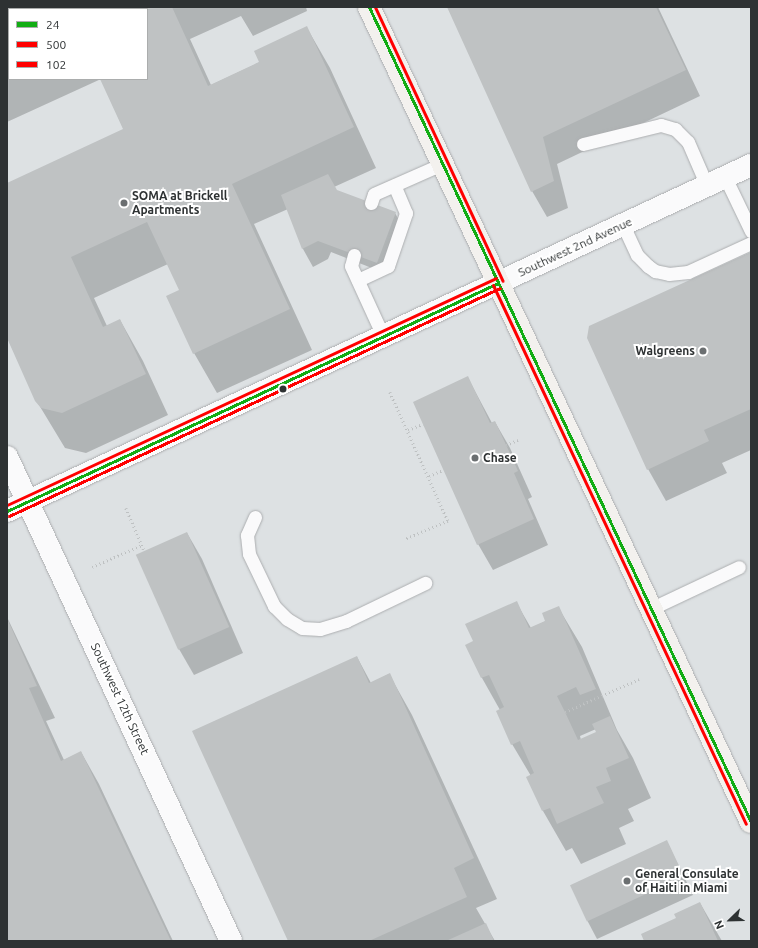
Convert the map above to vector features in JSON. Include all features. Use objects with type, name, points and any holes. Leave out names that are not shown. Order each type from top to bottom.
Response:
[{"type":"main road","points":[[369,7],[652,608],[744,793],[751,822]]},
{"type":"street","name":"Southwest 2nd Avenue","points":[[7,511],[751,165]]},
{"type":"street","name":"Southwest 12th Street","points":[[7,457],[231,941]]},
{"type":"lane","points":[[583,144],[661,125],[675,129],[688,142],[751,231]]},
{"type":"lane","points":[[371,203],[374,194],[442,164]]},
{"type":"lane","points":[[358,280],[388,266],[406,213],[394,185]]},
{"type":"lane","points":[[623,225],[638,254],[648,266],[655,272],[669,274],[688,272],[751,243]]},
{"type":"lane","points":[[354,255],[351,266],[383,336]]},
{"type":"lane","points":[[255,517],[247,535],[248,554],[274,606],[287,619],[302,628],[320,629],[346,621],[425,583]]},
{"type":"lane","points":[[652,608],[739,567]]},
{"type":"path","points":[[390,392],[448,521],[406,539]]},
{"type":"path","points":[[408,430],[423,424]]},
{"type":"path","points":[[506,445],[518,440]]},
{"type":"path","points":[[428,476],[444,470]]},
{"type":"path","points":[[126,508],[144,550]]},
{"type":"path","points":[[92,567],[142,545]]},
{"type":"path","points":[[565,712],[639,679]]},
{"type":"building","name":"SOMA at Brickell Apartments","points":[[7,7],[172,7],[208,86],[259,62],[254,51],[307,26],[354,127],[232,184],[290,309],[193,354],[166,296],[179,290],[147,222],[71,257],[103,327],[120,319],[146,374],[62,413],[41,408],[35,401],[7,338],[7,183],[123,129],[100,80],[148,80],[148,8],[8,8],[7,71]]},
{"type":"building","points":[[447,7],[656,7],[686,70],[543,137],[554,181],[531,192]]},
{"type":"building","points":[[328,174],[337,190],[396,212],[377,263],[318,241],[302,249],[281,195]]},
{"type":"building","points":[[751,252],[751,409],[704,430],[709,441],[647,470],[587,338],[589,326]]},
{"type":"building","name":"Chase","points":[[468,376],[490,423],[495,421],[518,471],[514,473],[534,519],[477,545],[413,402]]},
{"type":"building","points":[[187,532],[229,627],[178,650],[136,555]]},
{"type":"building","points":[[517,601],[529,628],[545,621],[542,613],[559,606],[596,689],[580,695],[576,687],[557,696],[578,740],[596,732],[592,724],[610,716],[629,758],[606,768],[611,781],[596,787],[604,803],[557,824],[550,808],[542,811],[526,777],[534,773],[520,741],[511,745],[496,711],[504,707],[489,675],[481,678],[465,645],[473,641],[465,624]]},
{"type":"building","points":[[7,618],[37,686],[29,688],[61,761],[81,751],[171,941],[7,941]]},
{"type":"building","points":[[357,656],[369,683],[390,673],[474,858],[454,868],[467,897],[369,941],[288,941],[192,731]]},
{"type":"building","name":"General Consulate of Haiti in Miami","points":[[667,840],[684,876],[587,921],[570,885]]},
{"type":"building","points":[[700,902],[718,941],[644,941],[641,934],[676,918],[674,914]]},
{"type":"building","points":[[486,923],[494,941],[446,941]]},
{"type":"transit line","name":"24","points":[[369,7],[751,822]]},
{"type":"transit line","name":"102","points":[[375,7],[503,281]]},
{"type":"transit line","name":"102","points":[[7,505],[496,278]]},
{"type":"transit line","name":"24","points":[[7,511],[498,283]]},
{"type":"transit line","name":"500","points":[[493,285],[746,824]]},
{"type":"transit line","name":"500","points":[[9,516],[500,288]]},
{"type":"place","name":"SOMA at Brickell Apartments","points":[[124,203]]},
{"type":"place","name":"Walgreens","points":[[703,351]]},
{"type":"place","name":"Chase","points":[[475,458]]},
{"type":"place","name":"General Consulate of Haiti in Miami","points":[[627,881]]}]
